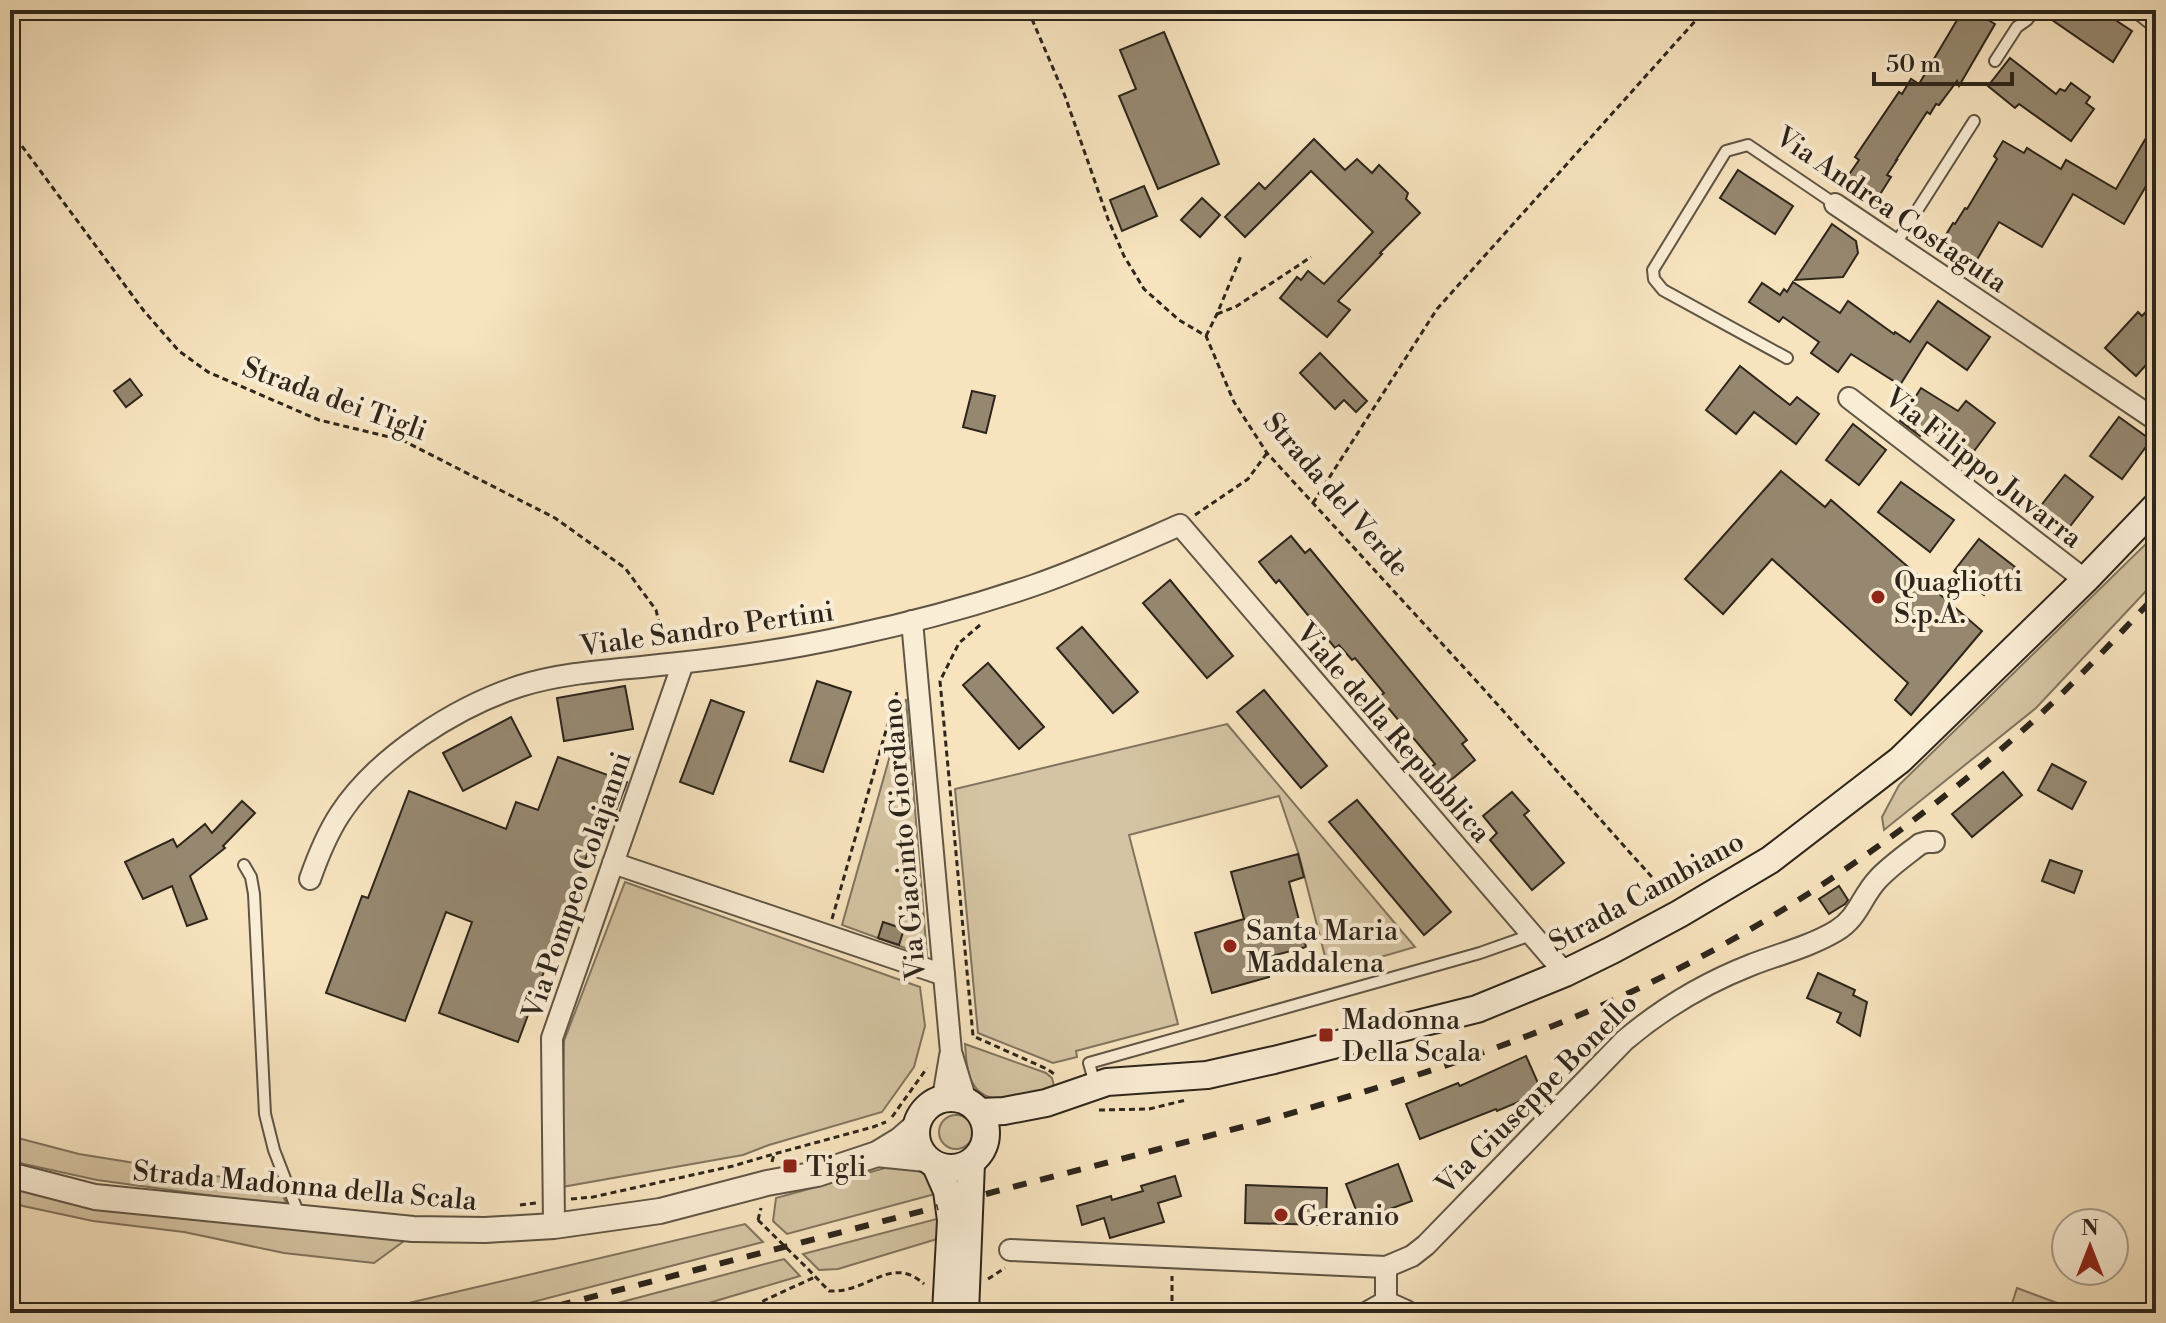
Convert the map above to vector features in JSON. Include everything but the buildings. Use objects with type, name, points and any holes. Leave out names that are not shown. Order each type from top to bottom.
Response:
[{"type":"main road","name":"Strada Cambiano","points":[[963,1104],[1004,1111],[1046,1103],[1107,1082],[1207,1075],[1477,1009],[1565,973],[1679,914],[1770,860],[1900,760],[2085,580],[2156,506]]},
{"type":"main road","name":"Strada Cambiano","points":[[986,1139],[1046,1103]]},
{"type":"main road","points":[[931,1162],[948,1169],[971,1163],[978,1157],[986,1139],[984,1121],[963,1104],[926,1108],[916,1126],[915,1138],[919,1150],[931,1162],[947,1191],[951,1220],[946,1313]]},
{"type":"main road","points":[[965,1313],[971,1163]]},
{"type":"street","points":[[2141,10],[2156,22]]},
{"type":"street","name":"Via Andrea Costaguta","points":[[1835,204],[2156,420]]},
{"type":"street","name":"Via Filippo Juvarra","points":[[1849,398],[2085,580]]},
{"type":"street","name":"Viale Sandro Pertini","points":[[310,879],[331,828],[356,793],[394,756],[444,722],[521,686],[586,673],[676,664],[807,644],[912,621],[1037,585],[1180,525]]},
{"type":"street","name":"Viale della Repubblica","points":[[1180,525],[1565,973]]},
{"type":"street","name":"Via Giacinto Giordano","points":[[912,621],[951,1052],[963,1104]]},
{"type":"street","name":"Via Pompeo Colajanni","points":[[554,1226],[552,1038],[613,863],[676,664]]},
{"type":"street","name":"Via Giuseppe Bonello","points":[[1386,1267],[1412,1256],[1426,1245],[1645,1023],[1682,998],[1720,979],[1837,930],[1858,911],[1878,879],[1920,844],[1934,842]]},
{"type":"street","points":[[613,863],[944,975]]},
{"type":"street","points":[[877,1154],[916,1126]]},
{"type":"street","points":[[877,1154],[931,1162]]},
{"type":"street","name":"Strada Madonna della Scala","points":[[10,1175],[95,1197],[426,1229],[485,1230],[554,1226],[660,1211],[767,1183],[817,1174],[877,1154]]},
{"type":"street","points":[[1013,1259],[1386,1267],[1387,1310]]},
{"type":"lane","points":[[1995,61],[2017,27],[2035,10]]},
{"type":"lane","points":[[1895,245],[1974,121]]},
{"type":"lane","name":"Via Andrea Costaguta","points":[[1787,358],[1663,290],[1654,279],[1653,270],[1726,151],[1748,145],[1835,204]]},
{"type":"lane","points":[[244,865],[251,877],[254,894],[265,1114],[274,1150],[301,1218]]},
{"type":"lane","points":[[1095,1086],[1089,1063],[1480,953],[1531,935]]},
{"type":"path","points":[[1028,10],[1065,96],[1108,219],[1124,256],[1144,289],[1179,320],[1206,336],[1241,256]]},
{"type":"path","points":[[1313,503],[1437,309],[1705,10]]},
{"type":"path","name":"Strada dei Tigli","points":[[10,130],[144,311],[179,351],[208,372],[319,420],[402,440],[555,518],[625,568],[656,610],[676,664]]},
{"type":"path","points":[[1217,314],[1237,306],[1311,257]]},
{"type":"path","name":"Strada del Verde","points":[[1206,336],[1234,402],[1267,453],[1664,889],[1679,914]]},
{"type":"path","points":[[1180,525],[1248,479],[1267,453]]},
{"type":"path","points":[[981,624],[959,643],[940,681],[973,1036],[1047,1069],[1065,1084]]},
{"type":"path","points":[[827,935],[899,687],[940,681]]},
{"type":"path","points":[[515,1206],[593,1197],[733,1166],[873,1127],[889,1120],[927,1067]]},
{"type":"path","points":[[767,1183],[774,1154]]},
{"type":"path","points":[[758,1220],[829,1291],[846,1290],[898,1272],[910,1274],[927,1286]]},
{"type":"path","points":[[986,1280],[1013,1259]]},
{"type":"path","points":[[1071,1309],[1172,1312],[1172,1268]]},
{"type":"path","points":[[746,1313],[765,1300],[815,1277]]},
{"type":"shaded area","points":[[2156,534],[2156,579],[2146,591],[2036,708],[1884,830],[1882,817],[1899,785]]},
{"type":"shaded area","points":[[906,699],[927,956],[842,925]]},
{"type":"shaded area","points":[[1227,724],[1415,947],[1329,972],[1299,855],[1279,796],[1129,835],[1178,1024],[1076,1051],[1077,1057],[1053,1063],[978,1033],[955,789]]},
{"type":"shaded area","points":[[625,882],[920,987],[925,1026],[914,1067],[882,1112],[743,1155],[562,1187],[564,1041]]},
{"type":"shaded area","points":[[965,1044],[1046,1073],[1052,1078],[1054,1086],[1010,1098],[988,1097],[979,1091],[970,1078]]},
{"type":"shaded area","points":[[956,1115],[968,1120],[973,1132],[968,1144],[956,1149],[944,1144],[939,1132],[944,1120]]},
{"type":"shaded area","points":[[10,1136],[79,1154],[278,1186],[288,1206],[97,1180],[10,1161]]},
{"type":"shaded area","points":[[896,1165],[921,1172],[929,1180],[935,1194],[787,1234],[773,1221],[776,1198]]},
{"type":"shaded area","points":[[10,1183],[411,1236],[374,1263],[284,1253],[184,1232],[93,1221],[23,1206],[10,1201]]},
{"type":"shaded area","points":[[944,1217],[943,1235],[937,1239],[838,1269],[819,1270],[803,1254]]},
{"type":"shaded area","points":[[745,1224],[763,1242],[491,1313],[366,1313]]},
{"type":"shaded area","points":[[784,1259],[800,1276],[675,1313],[580,1313]]},
{"type":"shaded area","points":[[2017,1288],[2084,1313],[2009,1313]]},
{"type":"railway","points":[[986,1194],[1276,1118],[1419,1074],[1560,1023],[1682,967],[1799,900],[1910,823],[2051,704],[2156,595]]},
{"type":"railway","points":[[530,1313],[938,1207]]},
{"type":"place","name":"Quagliotti S.p.A.","points":[[1878,597]]},
{"type":"place","name":"Santa Maria Maddalena","points":[[1230,946]]},
{"type":"place","name":"Madonna Della Scala","points":[[1326,1035]]},
{"type":"place","name":"Tigli","points":[[790,1166]]},
{"type":"place","name":"Geranio","points":[[1281,1215]]}]
